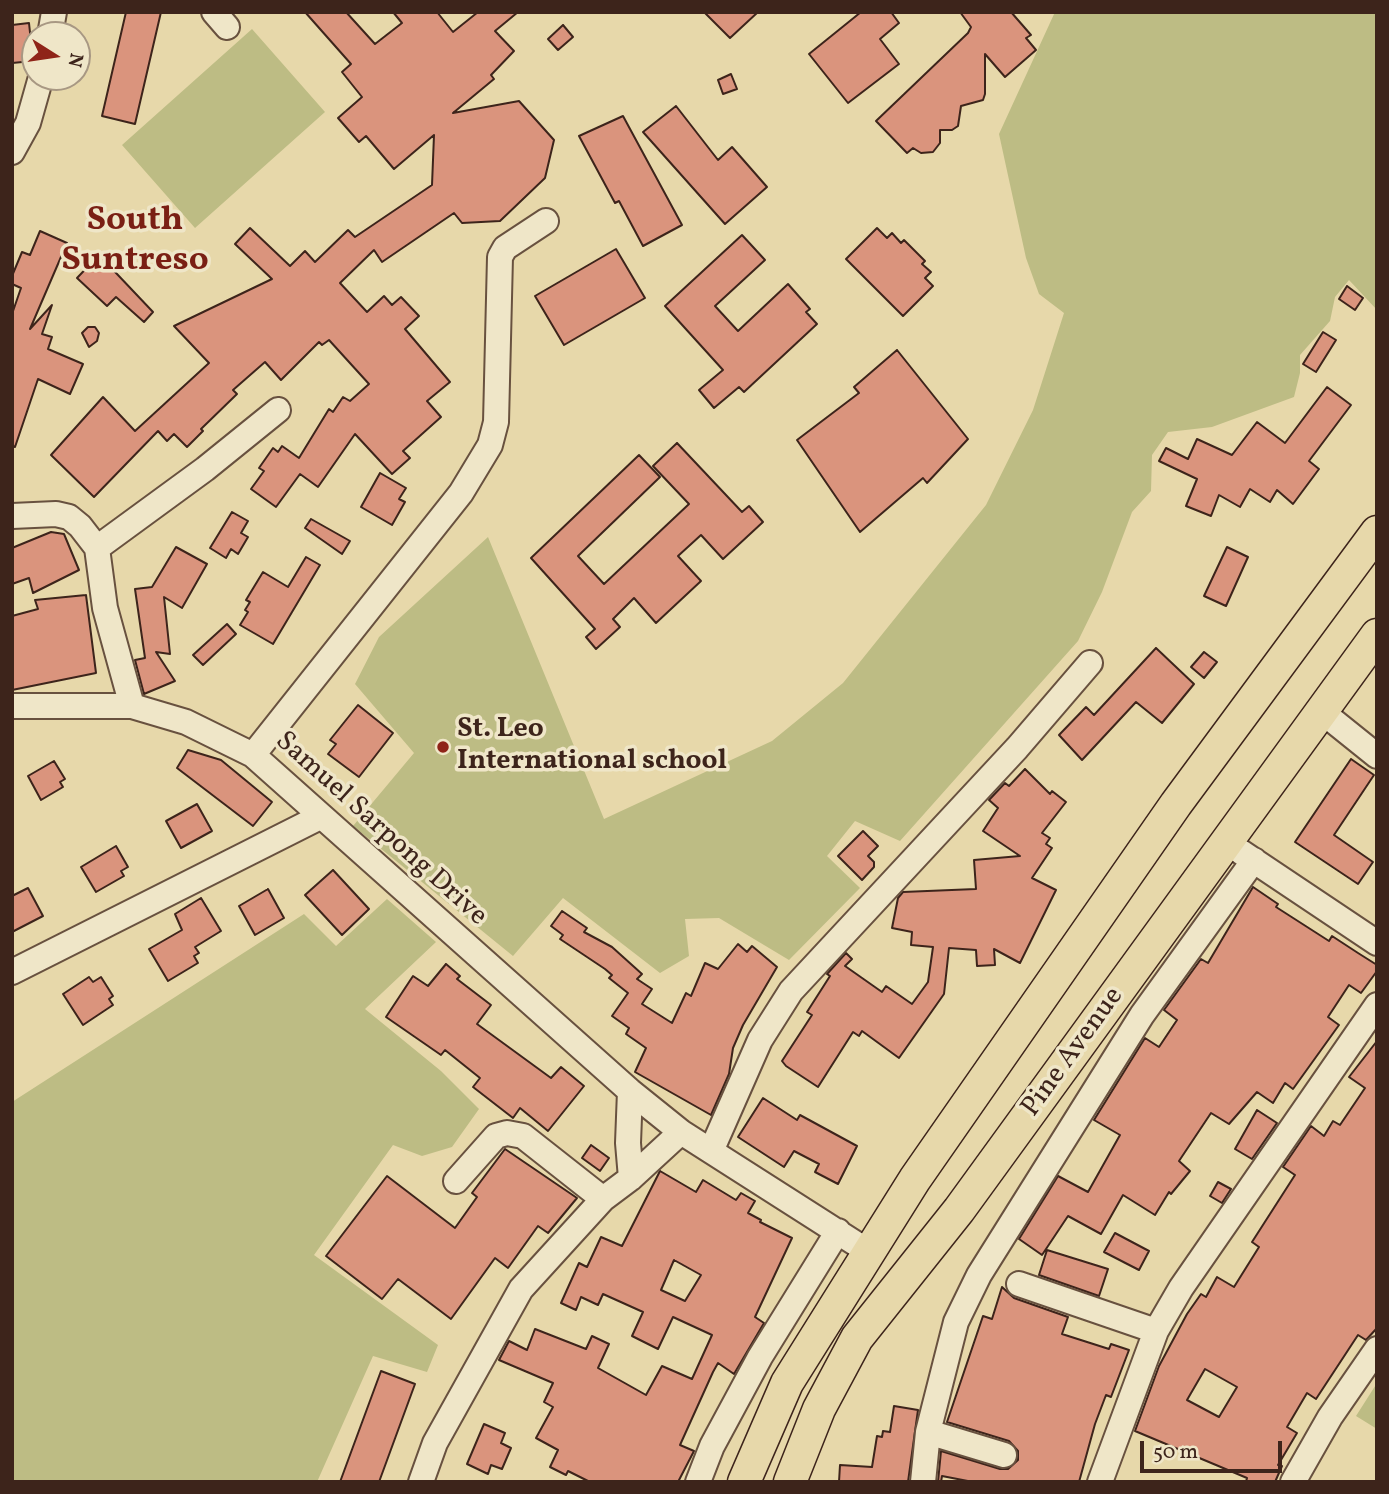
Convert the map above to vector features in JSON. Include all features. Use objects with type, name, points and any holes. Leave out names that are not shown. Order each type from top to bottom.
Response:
[{"type":"main road","points":[[744,1482],[787,1383],[915,1179],[1176,804],[1377,532]]},
{"type":"main road","name":"Pine Avenue","points":[[790,1482],[819,1409],[857,1338],[959,1210],[1377,635]]},
{"type":"street","points":[[12,152],[28,123],[37,91]]},
{"type":"street","points":[[253,755],[460,493],[490,445],[496,412],[500,257],[505,248],[546,221]]},
{"type":"street","points":[[97,548],[205,469],[278,410]]},
{"type":"street","points":[[12,516],[56,514],[69,517],[80,526],[97,548],[105,608],[132,706]]},
{"type":"street","points":[[712,1149],[760,1040],[791,991],[1017,748],[1090,663]]},
{"type":"street","name":"Samuel Sarpong Drive","points":[[12,706],[132,706],[186,722],[253,755],[630,1091],[681,1132],[712,1149],[869,1252]]},
{"type":"street","points":[[1321,711],[1377,756]]},
{"type":"street","points":[[12,972],[320,817]]},
{"type":"street","points":[[1225,842],[1377,943]]},
{"type":"street","points":[[923,1482],[928,1432],[956,1322],[979,1275],[1142,1015],[1254,860]]},
{"type":"street","points":[[1100,1482],[1157,1331],[1181,1288],[1377,1005]]},
{"type":"street","points":[[630,1091],[628,1143],[631,1178]]},
{"type":"street","points":[[421,1482],[435,1443],[521,1289],[603,1199],[631,1178],[681,1132]]},
{"type":"street","points":[[456,1181],[496,1136],[507,1133],[523,1136],[603,1199]]},
{"type":"street","points":[[698,1482],[712,1446],[760,1357],[838,1231]]},
{"type":"street","points":[[1019,1284],[1157,1331]]},
{"type":"street","points":[[1293,1482],[1330,1417],[1377,1349]]},
{"type":"street","points":[[928,1432],[1004,1455]]},
{"type":"shaded area","points":[[1055,12],[1377,12],[1377,310],[1349,280],[1335,297],[1330,321],[1300,355],[1300,373],[1294,397],[1212,427],[1168,432],[1152,455],[1151,491],[1132,512],[1102,592],[1078,641],[900,841],[855,821],[827,856],[860,888],[789,960],[719,918],[685,919],[689,956],[660,973],[563,898],[513,956],[353,826],[414,753],[355,684],[379,637],[488,537],[604,819],[772,741],[843,683],[986,505],[1033,410],[1064,313],[1039,294],[1026,258],[999,134]]},
{"type":"shaded area","points":[[252,29],[325,112],[195,228],[122,145]]},
{"type":"shaded area","points":[[387,899],[436,942],[365,1009],[441,1071],[479,1109],[452,1147],[422,1156],[393,1145],[314,1255],[438,1345],[427,1372],[373,1356],[317,1482],[12,1482],[12,1102],[304,914],[336,946]]},
{"type":"shaded area","points":[[1377,1383],[1377,1429],[1356,1416]]},
{"type":"building","points":[[126,12],[161,12],[135,124],[102,116]]},
{"type":"building","points":[[305,12],[346,12],[375,44],[402,23],[393,12],[437,12],[453,32],[478,12],[518,12],[495,31],[514,51],[491,75],[494,79],[453,113],[519,101],[554,140],[545,178],[500,221],[462,223],[454,213],[382,262],[374,250],[340,283],[367,312],[384,296],[392,305],[401,297],[419,316],[405,329],[450,382],[427,401],[441,417],[403,451],[410,458],[392,474],[355,434],[318,487],[300,474],[276,507],[251,489],[264,471],[259,468],[273,448],[278,452],[282,446],[299,458],[329,409],[333,412],[343,397],[350,401],[369,384],[329,340],[322,345],[319,342],[281,380],[265,362],[233,390],[237,394],[201,429],[203,431],[187,447],[174,434],[167,441],[158,431],[94,497],[51,455],[103,397],[135,431],[209,363],[174,326],[272,279],[235,244],[250,228],[290,266],[305,251],[315,262],[348,230],[355,237],[432,185],[434,135],[394,169],[366,136],[359,142],[338,118],[362,97],[342,72],[351,64]]},
{"type":"building","points":[[704,12],[758,12],[730,38]]},
{"type":"building","points":[[861,12],[891,12],[899,23],[880,39],[899,64],[848,103],[809,54]]},
{"type":"building","points":[[960,12],[1011,12],[1031,35],[1026,38],[1036,50],[1005,77],[985,54],[983,100],[961,106],[958,126],[952,130],[940,130],[940,143],[933,152],[921,153],[913,148],[907,153],[876,121],[968,33],[971,27]]},
{"type":"building","points":[[21,24],[21,62],[12,63],[12,25]]},
{"type":"building","points":[[563,25],[573,37],[558,50],[548,39]]},
{"type":"building","points":[[731,74],[737,89],[723,94],[718,80]]},
{"type":"building","points":[[676,106],[718,160],[732,147],[767,187],[725,224],[643,132]]},
{"type":"building","points":[[623,116],[682,225],[643,246],[619,201],[615,203],[579,136]]},
{"type":"building","points":[[877,228],[887,238],[892,233],[901,243],[904,240],[925,261],[922,264],[931,272],[925,278],[933,286],[903,316],[846,259]]},
{"type":"building","points":[[40,231],[67,243],[30,329],[52,305],[42,334],[52,337],[48,349],[83,364],[70,394],[38,379],[15,447],[12,446],[12,314],[21,288],[12,284],[12,276],[22,252],[30,255]]},
{"type":"building","points":[[742,235],[765,260],[715,306],[738,331],[788,284],[810,309],[806,312],[817,324],[744,392],[739,387],[714,408],[699,390],[723,370],[665,306]]},
{"type":"building","points":[[616,249],[645,298],[564,345],[535,296]]},
{"type":"building","points":[[99,255],[153,312],[144,322],[116,297],[107,306],[77,278]]},
{"type":"building","points":[[1347,286],[1363,298],[1355,310],[1339,299]]},
{"type":"building","points":[[88,327],[95,327],[99,333],[97,341],[89,347],[82,333]]},
{"type":"building","points":[[1323,332],[1336,340],[1316,372],[1303,364]]},
{"type":"building","points":[[897,350],[968,439],[927,483],[923,478],[860,532],[797,440],[859,393],[854,387]]},
{"type":"building","points":[[1327,387],[1351,405],[1309,461],[1319,469],[1293,504],[1277,490],[1270,502],[1250,489],[1240,507],[1219,495],[1211,516],[1186,506],[1197,479],[1159,461],[1166,448],[1188,459],[1197,439],[1232,455],[1257,422],[1285,443]]},
{"type":"building","points":[[677,443],[742,512],[749,506],[763,522],[723,559],[701,535],[678,556],[701,581],[656,623],[634,598],[613,619],[620,627],[596,649],[586,637],[595,629],[531,558],[639,455],[660,477],[578,556],[604,584],[689,504],[653,466]]},
{"type":"building","points":[[380,473],[406,488],[399,499],[405,502],[392,525],[361,507]]},
{"type":"building","points":[[232,512],[248,521],[241,533],[248,537],[238,554],[231,549],[226,558],[210,548]]},
{"type":"building","points":[[311,519],[350,541],[342,554],[305,528]]},
{"type":"building","points":[[51,532],[64,534],[79,570],[33,593],[29,578],[12,584],[12,548]]},
{"type":"building","points":[[176,547],[207,564],[182,608],[164,597],[170,654],[156,652],[175,681],[144,694],[135,660],[145,658],[135,589],[152,587]]},
{"type":"building","points":[[1227,547],[1248,557],[1226,606],[1204,596]]},
{"type":"building","points":[[306,557],[320,565],[273,644],[240,625],[248,612],[245,610],[250,602],[246,600],[263,572],[288,587]]},
{"type":"building","points":[[86,595],[96,673],[12,690],[12,616],[38,609],[35,600]]},
{"type":"building","points":[[227,624],[236,634],[203,665],[193,655]]},
{"type":"building","points":[[1156,648],[1194,684],[1162,723],[1136,702],[1082,760],[1059,735],[1086,707],[1094,715]]},
{"type":"building","points":[[1204,652],[1217,662],[1204,678],[1191,667]]},
{"type":"building","points":[[358,705],[393,733],[359,777],[328,754],[336,744],[330,740]]},
{"type":"building","points":[[188,750],[221,760],[272,802],[253,826],[177,768]]},
{"type":"building","points":[[1351,759],[1374,775],[1334,835],[1373,862],[1358,884],[1295,842]]},
{"type":"building","points":[[54,761],[65,779],[60,782],[63,787],[41,800],[28,776]]},
{"type":"building","points":[[1025,769],[1050,794],[1052,791],[1066,802],[1042,833],[1050,838],[1046,844],[1052,848],[1032,878],[1056,890],[1020,963],[994,949],[995,965],[977,966],[976,950],[949,948],[944,994],[899,1058],[862,1031],[859,1036],[853,1032],[818,1087],[786,1066],[782,1061],[812,1015],[807,1012],[830,976],[827,974],[846,953],[852,959],[845,966],[882,992],[886,986],[912,1004],[928,982],[933,947],[911,945],[912,932],[892,928],[898,898],[903,892],[976,889],[974,860],[1020,856],[983,831],[998,808],[989,800],[1005,783],[1009,786]]},
{"type":"building","points":[[197,804],[212,831],[181,848],[166,821]]},
{"type":"building","points":[[863,831],[878,846],[868,856],[874,862],[874,867],[862,880],[838,856]]},
{"type":"building","points":[[116,846],[128,867],[121,871],[124,876],[96,892],[81,867]]},
{"type":"building","points":[[333,870],[369,909],[342,935],[305,895]]},
{"type":"building","points":[[1253,887],[1278,904],[1276,907],[1329,941],[1332,936],[1377,965],[1377,971],[1361,993],[1349,985],[1328,1017],[1339,1025],[1293,1089],[1285,1083],[1273,1103],[1257,1092],[1229,1124],[1211,1113],[1179,1161],[1190,1171],[1171,1194],[1169,1192],[1155,1215],[1123,1195],[1101,1234],[1068,1216],[1042,1255],[1019,1239],[1058,1176],[1088,1192],[1120,1135],[1094,1120],[1145,1038],[1159,1047],[1177,1020],[1164,1010],[1201,959],[1208,963]]},
{"type":"building","points":[[28,888],[43,916],[12,932],[12,896]]},
{"type":"building","points":[[268,889],[284,918],[255,935],[239,906]]},
{"type":"building","points":[[201,898],[221,931],[195,947],[199,953],[194,956],[198,963],[168,981],[149,949],[182,930],[175,914]]},
{"type":"building","points":[[562,911],[587,928],[584,932],[612,947],[642,974],[637,979],[652,989],[642,1004],[672,1023],[686,993],[691,996],[705,963],[718,969],[738,944],[747,952],[752,946],[777,967],[743,1025],[733,1048],[729,1074],[711,1115],[635,1072],[646,1048],[626,1034],[629,1028],[612,1016],[628,993],[609,978],[612,975],[605,969],[560,939],[563,935],[551,926]]},
{"type":"building","points":[[446,964],[460,976],[457,979],[491,1005],[477,1024],[551,1078],[561,1067],[584,1086],[548,1131],[520,1108],[513,1118],[473,1087],[480,1078],[445,1050],[441,1055],[386,1017],[413,976],[428,986]]},
{"type":"building","points":[[89,977],[93,982],[101,977],[113,996],[109,999],[113,1005],[83,1025],[63,994]]},
{"type":"building","points":[[1377,1041],[1377,1328],[1366,1340],[1358,1335],[1316,1399],[1307,1393],[1287,1427],[1297,1433],[1278,1465],[1282,1466],[1275,1482],[1246,1482],[1247,1478],[1135,1431],[1159,1366],[1187,1314],[1201,1294],[1206,1297],[1217,1277],[1234,1287],[1259,1247],[1252,1242],[1295,1175],[1283,1167],[1311,1126],[1324,1136],[1333,1121],[1340,1125],[1365,1088],[1349,1077]],"holes":[[[1205,1369],[1237,1387],[1219,1417],[1187,1400]]]},
{"type":"building","points":[[763,1098],[797,1120],[800,1115],[857,1146],[838,1184],[815,1172],[819,1164],[794,1151],[784,1167],[738,1137]]},
{"type":"building","points":[[1257,1110],[1277,1123],[1252,1159],[1235,1149]]},
{"type":"building","points":[[591,1145],[609,1158],[600,1171],[582,1158]]},
{"type":"building","points":[[505,1149],[577,1198],[548,1233],[538,1226],[508,1268],[495,1258],[451,1319],[398,1279],[382,1299],[326,1256],[387,1176],[455,1228],[477,1197],[472,1193]]},
{"type":"building","points":[[660,1171],[696,1192],[703,1180],[736,1200],[741,1193],[755,1201],[748,1213],[792,1238],[755,1317],[764,1323],[734,1374],[718,1363],[713,1372],[680,1445],[694,1451],[678,1482],[590,1482],[568,1471],[566,1475],[550,1467],[558,1450],[536,1438],[553,1407],[544,1402],[553,1383],[499,1360],[509,1341],[527,1350],[535,1329],[586,1349],[592,1336],[609,1344],[598,1368],[646,1395],[662,1366],[692,1379],[712,1335],[673,1317],[658,1349],[632,1336],[643,1312],[603,1294],[598,1305],[581,1297],[576,1310],[561,1303],[579,1263],[587,1267],[601,1237],[622,1246]],"holes":[[[674,1260],[701,1275],[685,1301],[661,1290]]]},
{"type":"building","points":[[1218,1182],[1231,1189],[1222,1203],[1210,1196]]},
{"type":"building","points":[[1115,1233],[1149,1251],[1139,1270],[1104,1252]]},
{"type":"building","points":[[1047,1250],[1108,1269],[1099,1296],[1039,1275]]},
{"type":"building","points":[[1002,1287],[1014,1298],[1068,1317],[1062,1334],[1109,1349],[1111,1344],[1129,1350],[1111,1397],[1106,1395],[1095,1424],[1079,1482],[973,1482],[942,1476],[941,1482],[938,1482],[941,1451],[1000,1469],[1008,1469],[1018,1460],[1018,1451],[1009,1441],[947,1422],[983,1316],[992,1319]]},
{"type":"building","points":[[381,1371],[415,1384],[379,1482],[340,1482]]},
{"type":"building","points":[[894,1406],[918,1410],[908,1482],[839,1482],[840,1465],[872,1467],[877,1436],[882,1437],[883,1431],[890,1432]]},
{"type":"building","points":[[484,1424],[505,1433],[501,1443],[511,1448],[502,1469],[491,1465],[488,1474],[467,1464]]},
{"type":"place","name":"St. Leo International school","points":[[443,747]]},
{"type":"district","name":"South Suntreso","points":[[135,243]]}]
